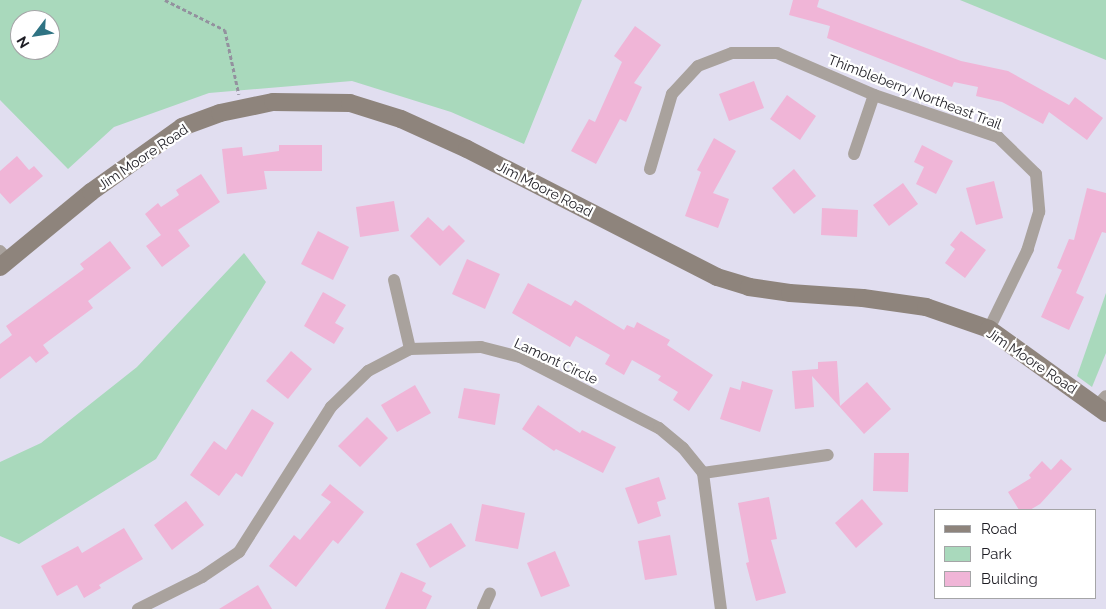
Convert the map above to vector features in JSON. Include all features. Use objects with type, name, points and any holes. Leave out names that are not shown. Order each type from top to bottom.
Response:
[{"type":"street","name":"Thimbleberry Northeast Trail","points":[[650,169],[672,94],[698,66],[732,53],[777,53],[874,95],[998,137],[1036,174],[1039,212],[1028,248],[989,329]]},
{"type":"street","points":[[854,154],[874,95]]},
{"type":"street","name":"Jim Moore Road","points":[[3,259],[91,192],[182,127],[241,108],[289,100],[350,103],[401,119],[467,149],[717,276],[749,287],[782,292],[926,307],[989,329],[1103,405]]},
{"type":"street","points":[[394,280],[410,349]]},
{"type":"street","name":"Lamont Circle","points":[[138,609],[202,577],[239,552],[331,408],[368,370],[410,349],[481,347],[520,357],[659,428],[683,448],[703,473]]},
{"type":"street","points":[[721,609],[703,473],[828,455]]},
{"type":"street","points":[[483,609],[490,593]]},
{"type":"path","points":[[165,0],[225,30],[235,64],[241,108]]},
{"type":"green space","points":[[0,0],[582,0],[524,144],[451,112],[352,81],[209,93],[114,127],[68,169],[0,100]]},
{"type":"green space","points":[[960,0],[1106,0],[1106,60]]},
{"type":"green space","points":[[244,253],[266,282],[156,459],[19,544],[0,536],[0,462],[41,443],[137,367]]},
{"type":"green space","points":[[1106,293],[1106,353],[1092,387],[1077,376]]},
{"type":"building","points":[[793,0],[819,0],[817,7],[961,61],[1008,71],[1069,105],[1075,97],[1103,118],[1087,140],[1049,112],[1043,124],[1002,102],[976,96],[978,87],[954,82],[952,87],[827,38],[830,26],[789,15]]},
{"type":"building","points":[[635,26],[661,45],[634,83],[642,87],[626,122],[620,119],[596,164],[571,151],[589,119],[595,122],[622,62],[614,56]]},
{"type":"building","points":[[754,81],[764,108],[729,121],[719,94]]},
{"type":"building","points":[[787,95],[816,116],[800,140],[770,119]]},
{"type":"building","points":[[714,138],[736,151],[713,193],[729,199],[718,228],[685,216],[701,172],[697,170]]},
{"type":"building","points":[[279,145],[322,145],[322,171],[264,171],[267,189],[227,194],[222,149],[242,147],[243,156],[279,151]]},
{"type":"building","points":[[922,145],[953,161],[936,194],[916,184],[924,167],[914,162]]},
{"type":"building","points":[[17,156],[29,170],[34,166],[43,176],[10,204],[0,193],[0,171]]},
{"type":"building","points":[[794,169],[816,196],[794,214],[772,188]]},
{"type":"building","points":[[201,174],[220,202],[178,230],[190,246],[162,267],[146,246],[161,235],[145,214],[158,203],[161,207],[179,195],[176,190]]},
{"type":"building","points":[[994,181],[1003,218],[976,225],[966,188]]},
{"type":"building","points":[[903,183],[918,204],[889,226],[873,205]]},
{"type":"building","points":[[1087,188],[1106,193],[1106,233],[1102,232],[1076,293],[1084,297],[1069,330],[1041,317],[1062,270],[1057,268],[1069,239],[1074,240]]},
{"type":"building","points":[[394,201],[399,231],[360,237],[356,207]]},
{"type":"building","points":[[822,208],[858,210],[857,237],[821,235]]},
{"type":"building","points":[[428,217],[443,231],[449,225],[465,241],[440,266],[410,236]]},
{"type":"building","points":[[318,231],[349,247],[333,280],[301,264]]},
{"type":"building","points":[[961,231],[986,250],[965,278],[945,263],[955,249],[950,245]]},
{"type":"building","points":[[110,241],[131,268],[88,301],[93,308],[43,345],[49,353],[36,363],[30,356],[0,379],[0,344],[12,335],[6,326],[84,269],[80,264]]},
{"type":"building","points":[[467,259],[500,274],[485,309],[452,294]]},
{"type":"building","points":[[528,283],[571,306],[575,300],[624,330],[627,325],[634,328],[637,322],[670,340],[667,345],[713,375],[689,411],[673,400],[678,392],[658,380],[661,376],[632,360],[624,375],[605,364],[610,355],[576,336],[570,347],[512,313]]},
{"type":"building","points":[[323,292],[346,305],[335,323],[344,328],[334,344],[304,326]]},
{"type":"building","points":[[291,351],[312,369],[288,399],[266,381]]},
{"type":"building","points":[[837,361],[840,406],[867,382],[891,409],[864,434],[812,376],[814,407],[795,409],[792,371],[818,369],[818,362]]},
{"type":"building","points":[[742,381],[773,390],[760,432],[720,419],[730,387],[740,390]]},
{"type":"building","points":[[415,385],[431,413],[397,432],[381,405]]},
{"type":"building","points":[[464,388],[500,394],[495,425],[458,418]]},
{"type":"building","points":[[538,405],[580,433],[582,430],[616,447],[603,473],[556,449],[554,451],[522,429]]},
{"type":"building","points":[[252,409],[274,423],[242,477],[236,473],[219,496],[190,475],[214,441],[226,450]]},
{"type":"building","points":[[367,417],[388,438],[360,467],[338,446]]},
{"type":"building","points":[[874,453],[909,453],[908,492],[873,491]]},
{"type":"building","points":[[1061,459],[1072,469],[1040,504],[1032,509],[1018,509],[1008,492],[1031,478],[1029,475],[1042,461],[1051,470]]},
{"type":"building","points":[[659,477],[666,499],[657,502],[661,516],[638,524],[625,488]]},
{"type":"building","points":[[330,484],[364,512],[338,544],[333,540],[296,587],[269,566],[294,535],[300,540],[331,502],[321,495]]},
{"type":"building","points":[[769,497],[777,539],[771,540],[786,593],[756,601],[746,563],[749,562],[738,503]]},
{"type":"building","points":[[862,499],[883,524],[856,548],[835,523]]},
{"type":"building","points":[[186,501],[204,525],[172,550],[154,525]]},
{"type":"building","points":[[482,504],[525,513],[518,549],[475,541]]},
{"type":"building","points":[[451,523],[466,546],[430,568],[416,544]]},
{"type":"building","points":[[124,528],[143,559],[99,585],[101,588],[84,598],[77,585],[57,596],[41,566],[78,546],[82,553]]},
{"type":"building","points":[[670,535],[677,575],[645,580],[638,541]]},
{"type":"building","points":[[555,551],[570,586],[541,597],[527,563]]},
{"type":"building","points":[[401,572],[426,583],[422,591],[432,596],[426,609],[385,609]]},
{"type":"building","points":[[258,585],[272,609],[219,609]]}]
